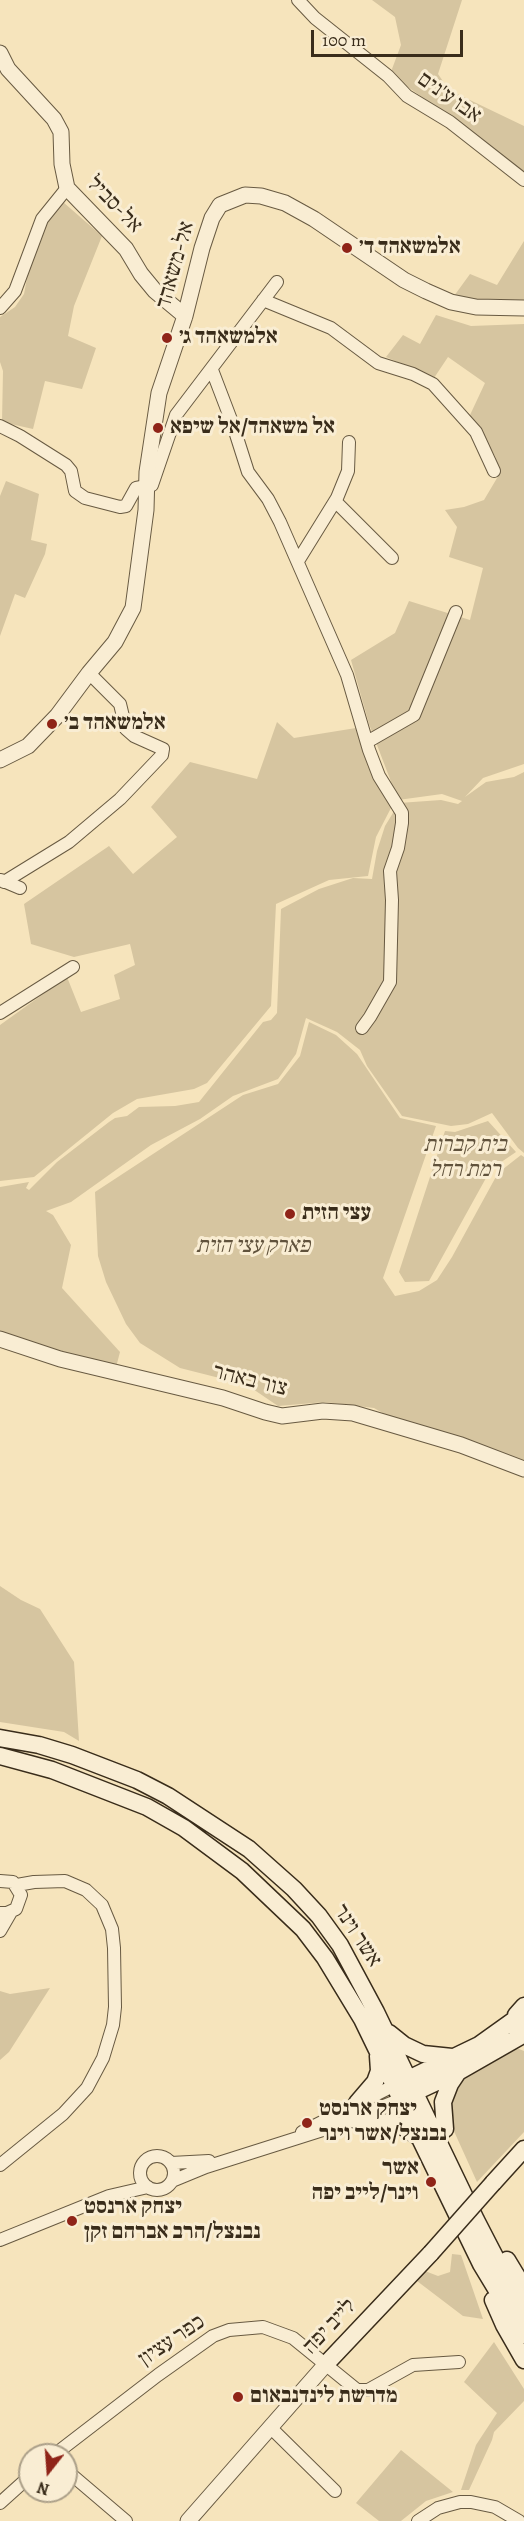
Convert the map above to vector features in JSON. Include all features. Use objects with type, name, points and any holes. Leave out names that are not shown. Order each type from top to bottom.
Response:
[{"type":"main road","name":"אשר וינר","points":[[0,1738],[72,1755],[137,1780],[192,1810],[249,1849],[294,1889],[319,1916],[340,1945],[384,2029],[420,2138],[481,2265],[524,2335]]},
{"type":"main road","name":"אשר וינר","points":[[0,1756],[52,1770],[147,1807],[184,1828],[242,1871],[296,1922],[325,1958],[348,1993],[377,2049],[405,2089],[524,2313]]},
{"type":"main road","points":[[521,2007],[516,2029],[523,2037],[456,2064],[405,2089],[430,2106],[446,2129],[488,2223],[524,2288]]},
{"type":"main road","points":[[446,2129],[443,2102],[456,2064],[521,2007]]},
{"type":"main road","points":[[384,2029],[395,2039],[414,2050],[456,2064]]},
{"type":"main road","points":[[377,2049],[379,2064],[377,2077],[372,2088],[354,2111],[412,2131],[420,2138]]},
{"type":"main road","name":"לייב יפה","points":[[326,2364],[431,2253],[524,2148]]},
{"type":"main road","points":[[481,2265],[504,2325],[524,2360]]},
{"type":"street","name":"אבו ע'נים","points":[[298,0],[315,18],[388,76],[407,96],[450,122],[524,180]]},
{"type":"street","name":"אל-סביל","points":[[0,53],[8,69],[54,119],[61,132],[62,164],[66,188],[126,249],[141,274],[155,291],[185,316]]},
{"type":"street","points":[[0,308],[15,291],[42,219],[66,188]]},
{"type":"street","name":"אל-משאהד","points":[[0,760],[28,746],[57,716],[89,672],[115,642],[133,608],[146,510],[149,449],[159,393],[185,316],[202,248],[212,218],[220,205],[245,195],[261,196],[285,203],[314,219],[404,280],[450,302],[498,308],[524,308]]},
{"type":"street","points":[[0,426],[66,465],[71,471],[75,491],[85,498],[120,507],[126,506],[136,488],[152,485],[156,479],[176,415],[277,282]]},
{"type":"street","points":[[263,300],[331,328],[378,363],[413,374],[433,384],[476,432],[495,471]]},
{"type":"street","points":[[212,370],[248,472],[272,507],[298,561],[347,675],[379,776],[402,813],[402,823],[390,871],[392,900],[390,982],[362,1028]]},
{"type":"street","points":[[298,561],[335,501],[348,471],[349,442]]},
{"type":"street","points":[[335,501],[392,558]]},
{"type":"street","points":[[367,742],[414,715],[456,612]]},
{"type":"street","points":[[2,881],[29,868],[69,842],[120,799],[162,755],[163,749],[134,736],[126,729],[120,704],[89,672]]},
{"type":"street","points":[[2,881],[20,888]]},
{"type":"street","points":[[0,1013],[73,967]]},
{"type":"street","name":"צור באהר","points":[[0,1339],[60,1359],[223,1398],[282,1416],[323,1411],[353,1413],[461,1445],[524,1469]]},
{"type":"street","points":[[0,2165],[63,2114],[86,2089],[103,2058],[113,2025],[116,1969],[112,1929],[107,1915],[95,1897],[86,1890],[65,1881],[6,1880]]},
{"type":"street","points":[[6,1880],[21,1900]]},
{"type":"street","points":[[0,1932],[6,1912],[36,1887],[52,1880]]},
{"type":"street","points":[[0,2240],[109,2196],[148,2187],[159,2189],[172,2181],[231,2158],[281,2143],[405,2089]]},
{"type":"street","points":[[148,2187],[141,2173],[144,2162],[152,2157],[162,2157],[171,2163],[174,2172],[172,2181]]},
{"type":"street","points":[[171,2163],[231,2158]]},
{"type":"street","points":[[109,2196],[141,2173]]},
{"type":"street","points":[[0,2234],[17,2232]]},
{"type":"street","name":"כפר עציון","points":[[69,2443],[158,2374],[213,2336],[248,2326],[277,2330],[293,2338],[357,2390],[368,2390],[413,2365],[459,2362]]},
{"type":"street","name":"לייב יפה","points":[[188,2521],[326,2364]]},
{"type":"street","points":[[270,2427],[335,2491]]},
{"type":"street","points":[[78,2480],[126,2521]]},
{"type":"street","points":[[0,2503],[18,2487]]},
{"type":"street","points":[[418,2521],[438,2508],[460,2502],[471,2502],[495,2507],[519,2521]]},
{"type":"green space","points":[[372,0],[462,0],[438,74],[449,90],[524,126],[524,174],[500,153],[394,77],[392,69],[401,45],[395,17]]},
{"type":"green space","points":[[63,202],[102,236],[74,306],[68,336],[96,348],[82,389],[45,381],[33,429],[2,422],[3,371],[0,362],[0,317],[15,307],[24,294],[35,236]]},
{"type":"green space","points":[[524,241],[524,302],[496,304],[454,296],[470,274],[497,285]]},
{"type":"green space","points":[[436,315],[471,326],[524,324],[524,764],[483,778],[465,797],[486,782],[514,777],[524,772],[524,1153],[492,1113],[468,1124],[451,1126],[402,1116],[367,1066],[360,1050],[337,1032],[306,1018],[296,1054],[278,1079],[233,1096],[200,1119],[151,1145],[71,1202],[46,1211],[53,1215],[71,1245],[62,1288],[120,1352],[114,1375],[0,1342],[0,1187],[29,1182],[26,1188],[29,1190],[57,1162],[109,1122],[115,1118],[127,1116],[139,1107],[175,1106],[199,1102],[263,1022],[271,1020],[277,1013],[281,909],[319,889],[353,878],[372,879],[377,851],[385,826],[399,803],[441,800],[458,804],[462,801],[442,794],[398,800],[369,724],[351,660],[395,633],[409,601],[470,620],[483,568],[449,557],[457,527],[445,510],[464,507],[484,500],[500,473],[495,456],[470,415],[485,383],[448,357],[434,378],[386,357],[403,335],[420,344]]},
{"type":"green space","points":[[6,481],[39,494],[31,540],[47,544],[45,554],[25,598],[15,594],[0,636],[0,496]]},
{"type":"green space","points":[[277,722],[294,738],[356,728],[369,767],[392,806],[376,837],[368,876],[329,880],[276,904],[271,1006],[207,1083],[194,1089],[137,1099],[113,1113],[34,1177],[0,1181],[0,1025],[67,977],[81,1012],[120,999],[114,975],[135,965],[130,944],[74,957],[31,944],[24,904],[109,846],[133,874],[177,837],[151,807],[190,762],[257,779]]},
{"type":"green space","name":"פארק עצי הזית","points":[[309,1022],[336,1035],[357,1054],[400,1118],[436,1126],[383,1278],[395,1296],[419,1291],[437,1280],[498,1173],[521,1155],[524,1157],[524,1467],[407,1427],[374,1408],[325,1402],[278,1406],[247,1385],[180,1368],[140,1343],[126,1324],[106,1282],[98,1256],[95,1192],[243,1095],[278,1084],[300,1056]]},
{"type":"green space","name":"בית קברות רמת רחל","points":[[488,1121],[516,1152],[491,1169],[429,1281],[405,1282],[399,1272],[445,1131],[455,1132]]},
{"type":"green space","points":[[0,1586],[40,1609],[74,1662],[79,1741],[64,1732],[0,1722]]},
{"type":"green space","points":[[50,1988],[9,2052],[0,2060],[0,1991],[10,1994]]},
{"type":"green space","points":[[507,2050],[524,2051],[524,2132],[477,2182],[448,2118],[449,2094],[458,2080]]},
{"type":"green space","points":[[452,2254],[461,2255],[483,2319],[463,2316],[417,2281],[425,2271],[438,2276],[450,2272]]},
{"type":"green space","points":[[494,2342],[524,2389],[524,2401],[494,2432],[469,2490],[461,2490],[476,2445],[497,2413],[464,2382]]},
{"type":"green space","points":[[401,2450],[453,2492],[426,2501],[401,2521],[379,2521],[356,2503]]},
{"type":"place","name":"אלמשאהד ד׳","points":[[347,248]]},
{"type":"place","name":"אלמשאהד ג׳","points":[[167,338]]},
{"type":"place","name":"אל משאהד/אל שיפא","points":[[158,428]]},
{"type":"place","name":"אלמשאהד ב׳","points":[[52,724]]},
{"type":"place","name":"עצי הזית","points":[[290,1214]]},
{"type":"place","name":"יצחק ארנסט נבנצל/אשר וינר","points":[[307,2123]]},
{"type":"place","name":"אשר וינר/לייב יפה","points":[[431,2182]]},
{"type":"place","name":"יצחק ארנסט נבנצל/הרב אברהם זקן","points":[[72,2221]]},
{"type":"place","name":"מדרשת לינדנבאום","points":[[238,2397]]}]
